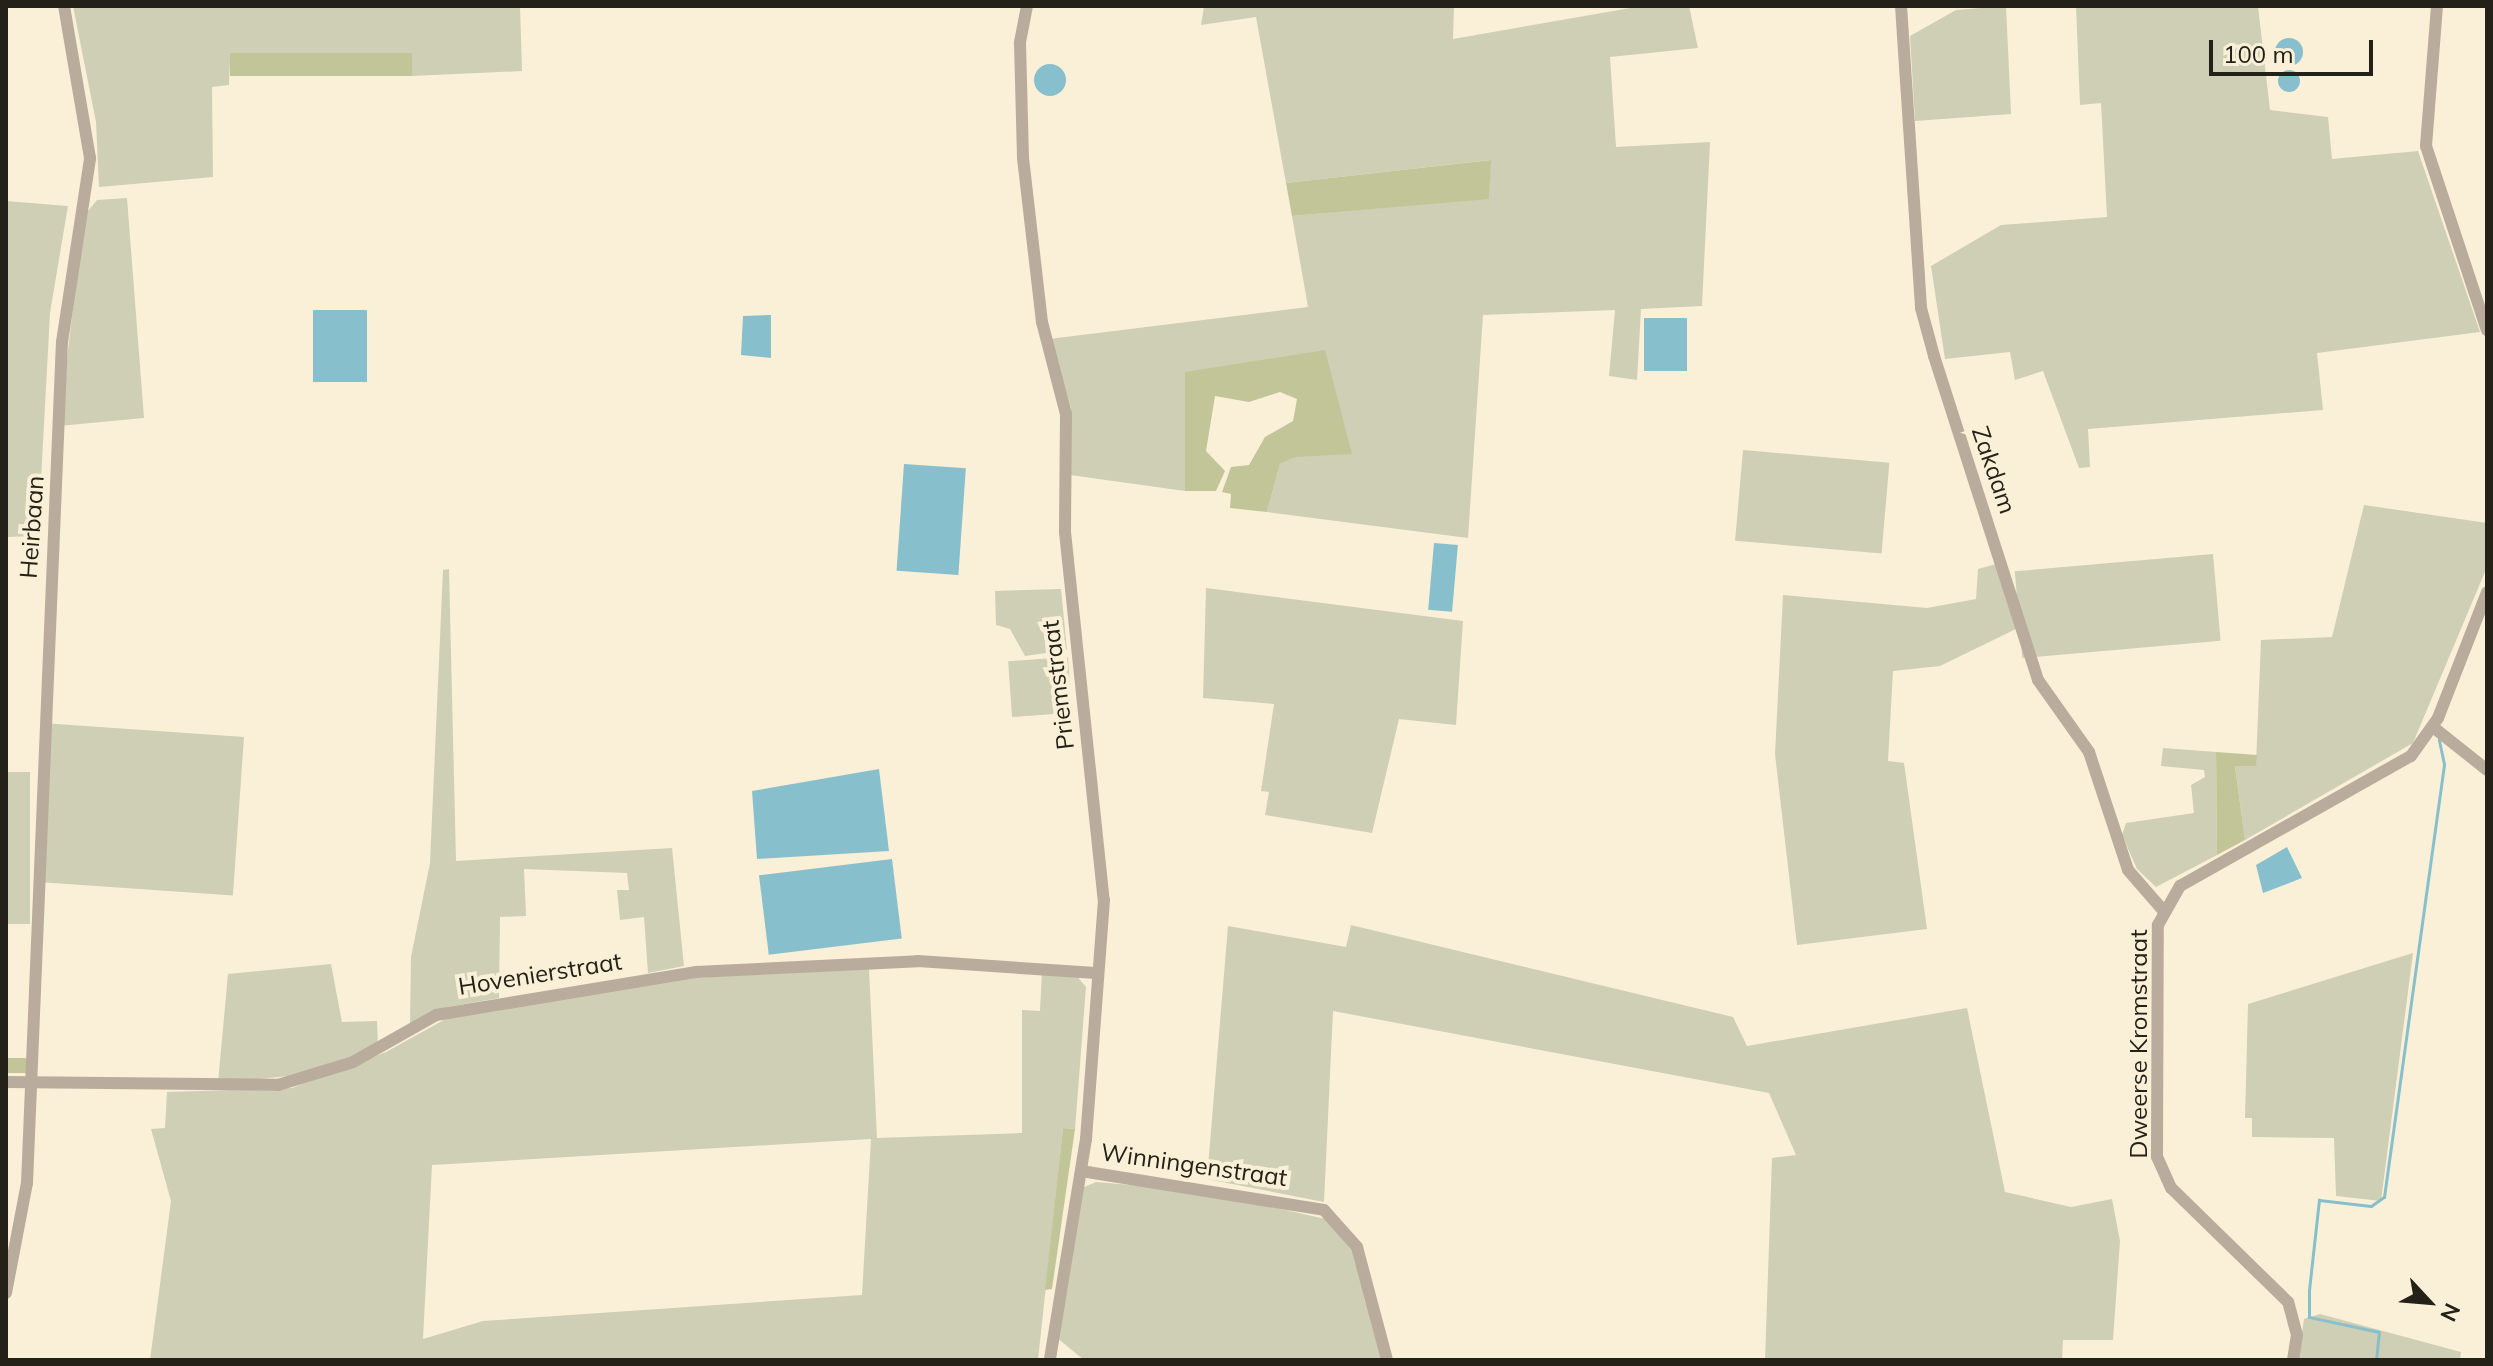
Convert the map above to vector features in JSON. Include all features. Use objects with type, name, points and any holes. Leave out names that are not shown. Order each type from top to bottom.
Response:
[{"type":"street","name":"Heirbaan","points":[[6,1293],[20,1237],[32,1083],[45,806],[43,653],[62,342],[90,158],[64,6]]},
{"type":"street","name":"Priemstraat","points":[[1027,6],[1020,43],[1023,158],[1042,322],[1066,414],[1066,545],[1104,900],[1081,1171],[1050,1360]]},
{"type":"street","name":"Zakdam","points":[[1901,6],[1921,308],[1934,356],[2038,680],[2089,752],[2128,870],[2162,909]]},
{"type":"street","points":[[2437,6],[2426,146],[2487,330]]},
{"type":"street","name":"Dweerse Kromstraat","points":[[2293,1360],[2297,1335],[2288,1302],[2177,1195],[2157,1157],[2156,944],[2162,909],[2180,886],[2389,772],[2433,727],[2487,592]]},
{"type":"street","points":[[2433,727],[2487,770]]},
{"type":"street","name":"Hovenierstraat","points":[[6,1082],[278,1085],[353,1062],[436,1015],[686,973],[918,961],[1096,973]]},
{"type":"street","name":"Winningenstraat","points":[[1081,1171],[1324,1210],[1357,1247],[1387,1360]]},
{"type":"street","points":[[6,1232],[20,1237]]},
{"type":"green space","points":[[73,6],[520,6],[522,71],[412,76],[412,54],[230,59],[229,85],[212,87],[213,177],[99,187],[96,122]]},
{"type":"green space","points":[[1204,6],[1454,6],[1453,39],[1642,6],[1689,6],[1698,48],[1610,57],[1616,147],[1710,142],[1702,306],[1641,309],[1637,380],[1609,376],[1615,310],[1483,315],[1468,538],[1267,512],[1280,464],[1296,457],[1335,386],[1186,372],[1185,491],[1070,475],[1071,408],[1049,339],[1308,307],[1292,216],[1489,198],[1490,160],[1286,183],[1256,17],[1201,25]]},
{"type":"green space","points":[[2006,6],[2011,114],[1915,121],[1910,36],[1956,10]]},
{"type":"green space","points":[[2076,6],[2258,6],[2270,110],[2328,117],[2332,159],[2418,151],[2480,332],[2317,353],[2323,410],[2088,429],[2090,467],[2079,468],[2043,371],[2015,380],[2010,352],[1945,359],[1931,266],[2001,225],[2107,217],[2101,103],[2080,105]]},
{"type":"green space","points":[[230,53],[412,53],[412,76],[230,76]]},
{"type":"green space","points":[[1491,160],[1489,199],[1292,216],[1286,183]]},
{"type":"green space","points":[[127,198],[144,418],[59,426],[84,216],[97,200]]},
{"type":"green space","points":[[6,201],[68,206],[50,313],[38,536],[6,537]]},
{"type":"green space","points":[[1325,350],[1352,454],[1296,457],[1280,464],[1267,512],[1230,508],[1231,494],[1222,492],[1231,467],[1249,465],[1265,437],[1293,421],[1297,399],[1280,392],[1249,402],[1215,396],[1206,451],[1225,471],[1216,491],[1185,491],[1185,372]]},
{"type":"green space","points":[[1743,450],[1889,463],[1882,553],[1735,541]]},
{"type":"green space","points":[[2364,505],[2487,523],[2487,567],[2413,743],[2245,840],[2235,766],[2256,765],[2261,640],[2332,637]]},
{"type":"green space","points":[[2213,554],[2221,641],[2022,658],[2015,571]]},
{"type":"green space","points":[[1996,564],[2018,628],[1940,666],[1893,671],[1888,761],[1904,763],[1927,929],[1797,945],[1775,754],[1783,595],[1927,608],[1976,599],[1978,569]]},
{"type":"green space","points":[[449,569],[456,861],[672,848],[684,966],[648,973],[644,917],[620,920],[617,890],[629,890],[627,873],[524,869],[526,916],[500,917],[499,998],[447,1007],[410,1025],[411,957],[430,863],[443,570]]},
{"type":"green space","points":[[1206,588],[1463,621],[1456,725],[1399,719],[1372,833],[1265,815],[1269,792],[1261,791],[1274,704],[1203,698]]},
{"type":"green space","points":[[1061,589],[1067,650],[1025,656],[1010,629],[996,625],[995,591]]},
{"type":"green space","points":[[1068,657],[1072,713],[1012,717],[1008,661]]},
{"type":"green space","points":[[49,723],[244,737],[233,896],[38,882]]},
{"type":"green space","points":[[2163,748],[2216,752],[2217,855],[2156,887],[2137,869],[2122,835],[2126,823],[2194,813],[2191,785],[2205,777],[2204,770],[2161,766]]},
{"type":"green space","points":[[2216,752],[2257,755],[2256,766],[2235,766],[2245,840],[2217,855]]},
{"type":"green space","points":[[6,772],[30,772],[30,924],[6,924]]},
{"type":"green space","points":[[1351,925],[1733,1017],[1747,1046],[1967,1008],[2005,1192],[2071,1207],[2112,1199],[2120,1241],[2113,1340],[2063,1340],[2062,1360],[1765,1360],[1772,1158],[1796,1155],[1769,1093],[1333,1011],[1324,1202],[1207,1179],[1228,926],[1346,947]]},
{"type":"green space","points":[[2413,953],[2381,1201],[2336,1196],[2334,1138],[2252,1137],[2252,1118],[2245,1118],[2248,1004]]},
{"type":"green space","points":[[331,964],[342,1022],[377,1021],[378,1046],[309,1074],[218,1083],[228,974]]},
{"type":"green space","points":[[869,968],[877,1138],[1022,1133],[1022,1010],[1040,1011],[1042,972],[1076,975],[1086,987],[1075,1129],[1063,1128],[1038,1360],[150,1360],[171,1201],[151,1129],[165,1128],[167,1092],[292,1088],[386,1052],[451,1016],[673,979]],"holes":[[[871,1139],[862,1295],[483,1321],[423,1339],[432,1165]]]},
{"type":"green space","points":[[6,1058],[26,1058],[26,1073],[6,1073]]},
{"type":"green space","points":[[1063,1128],[1075,1129],[1052,1289],[1045,1290]]},
{"type":"green space","points":[[1096,1182],[1202,1191],[1330,1220],[1353,1252],[1382,1360],[1084,1360],[1056,1337],[1082,1188]]},
{"type":"green space","points":[[2320,1314],[2461,1352],[2460,1360],[2298,1360],[2304,1319]]},
{"type":"water","points":[[2289,38],[2299,42],[2303,52],[2299,62],[2289,66],[2279,62],[2275,52],[2279,42]]},
{"type":"water","points":[[1050,64],[1061,69],[1066,80],[1061,91],[1050,96],[1039,91],[1034,80],[1039,69]]},
{"type":"water","points":[[2289,70],[2297,73],[2300,81],[2297,89],[2289,92],[2281,89],[2278,81],[2281,73]]},
{"type":"water","points":[[313,310],[367,310],[367,382],[313,382]]},
{"type":"water","points":[[771,315],[771,358],[741,355],[743,316]]},
{"type":"water","points":[[1644,318],[1687,318],[1687,371],[1644,371]]},
{"type":"water","points":[[904,464],[966,468],[958,575],[897,571]]},
{"type":"water","points":[[1434,543],[1458,545],[1452,612],[1428,610]]},
{"type":"water","points":[[879,769],[889,851],[757,859],[752,791]]},
{"type":"water","points":[[2287,847],[2302,878],[2263,893],[2256,865]]},
{"type":"water","points":[[892,859],[902,938],[769,955],[759,875]]},
{"type":"waterway","points":[[2376,1360],[2379,1332],[2309,1317],[2309,1290],[2319,1200],[2371,1206],[2384,1197],[2444,764],[2439,740]]}]
